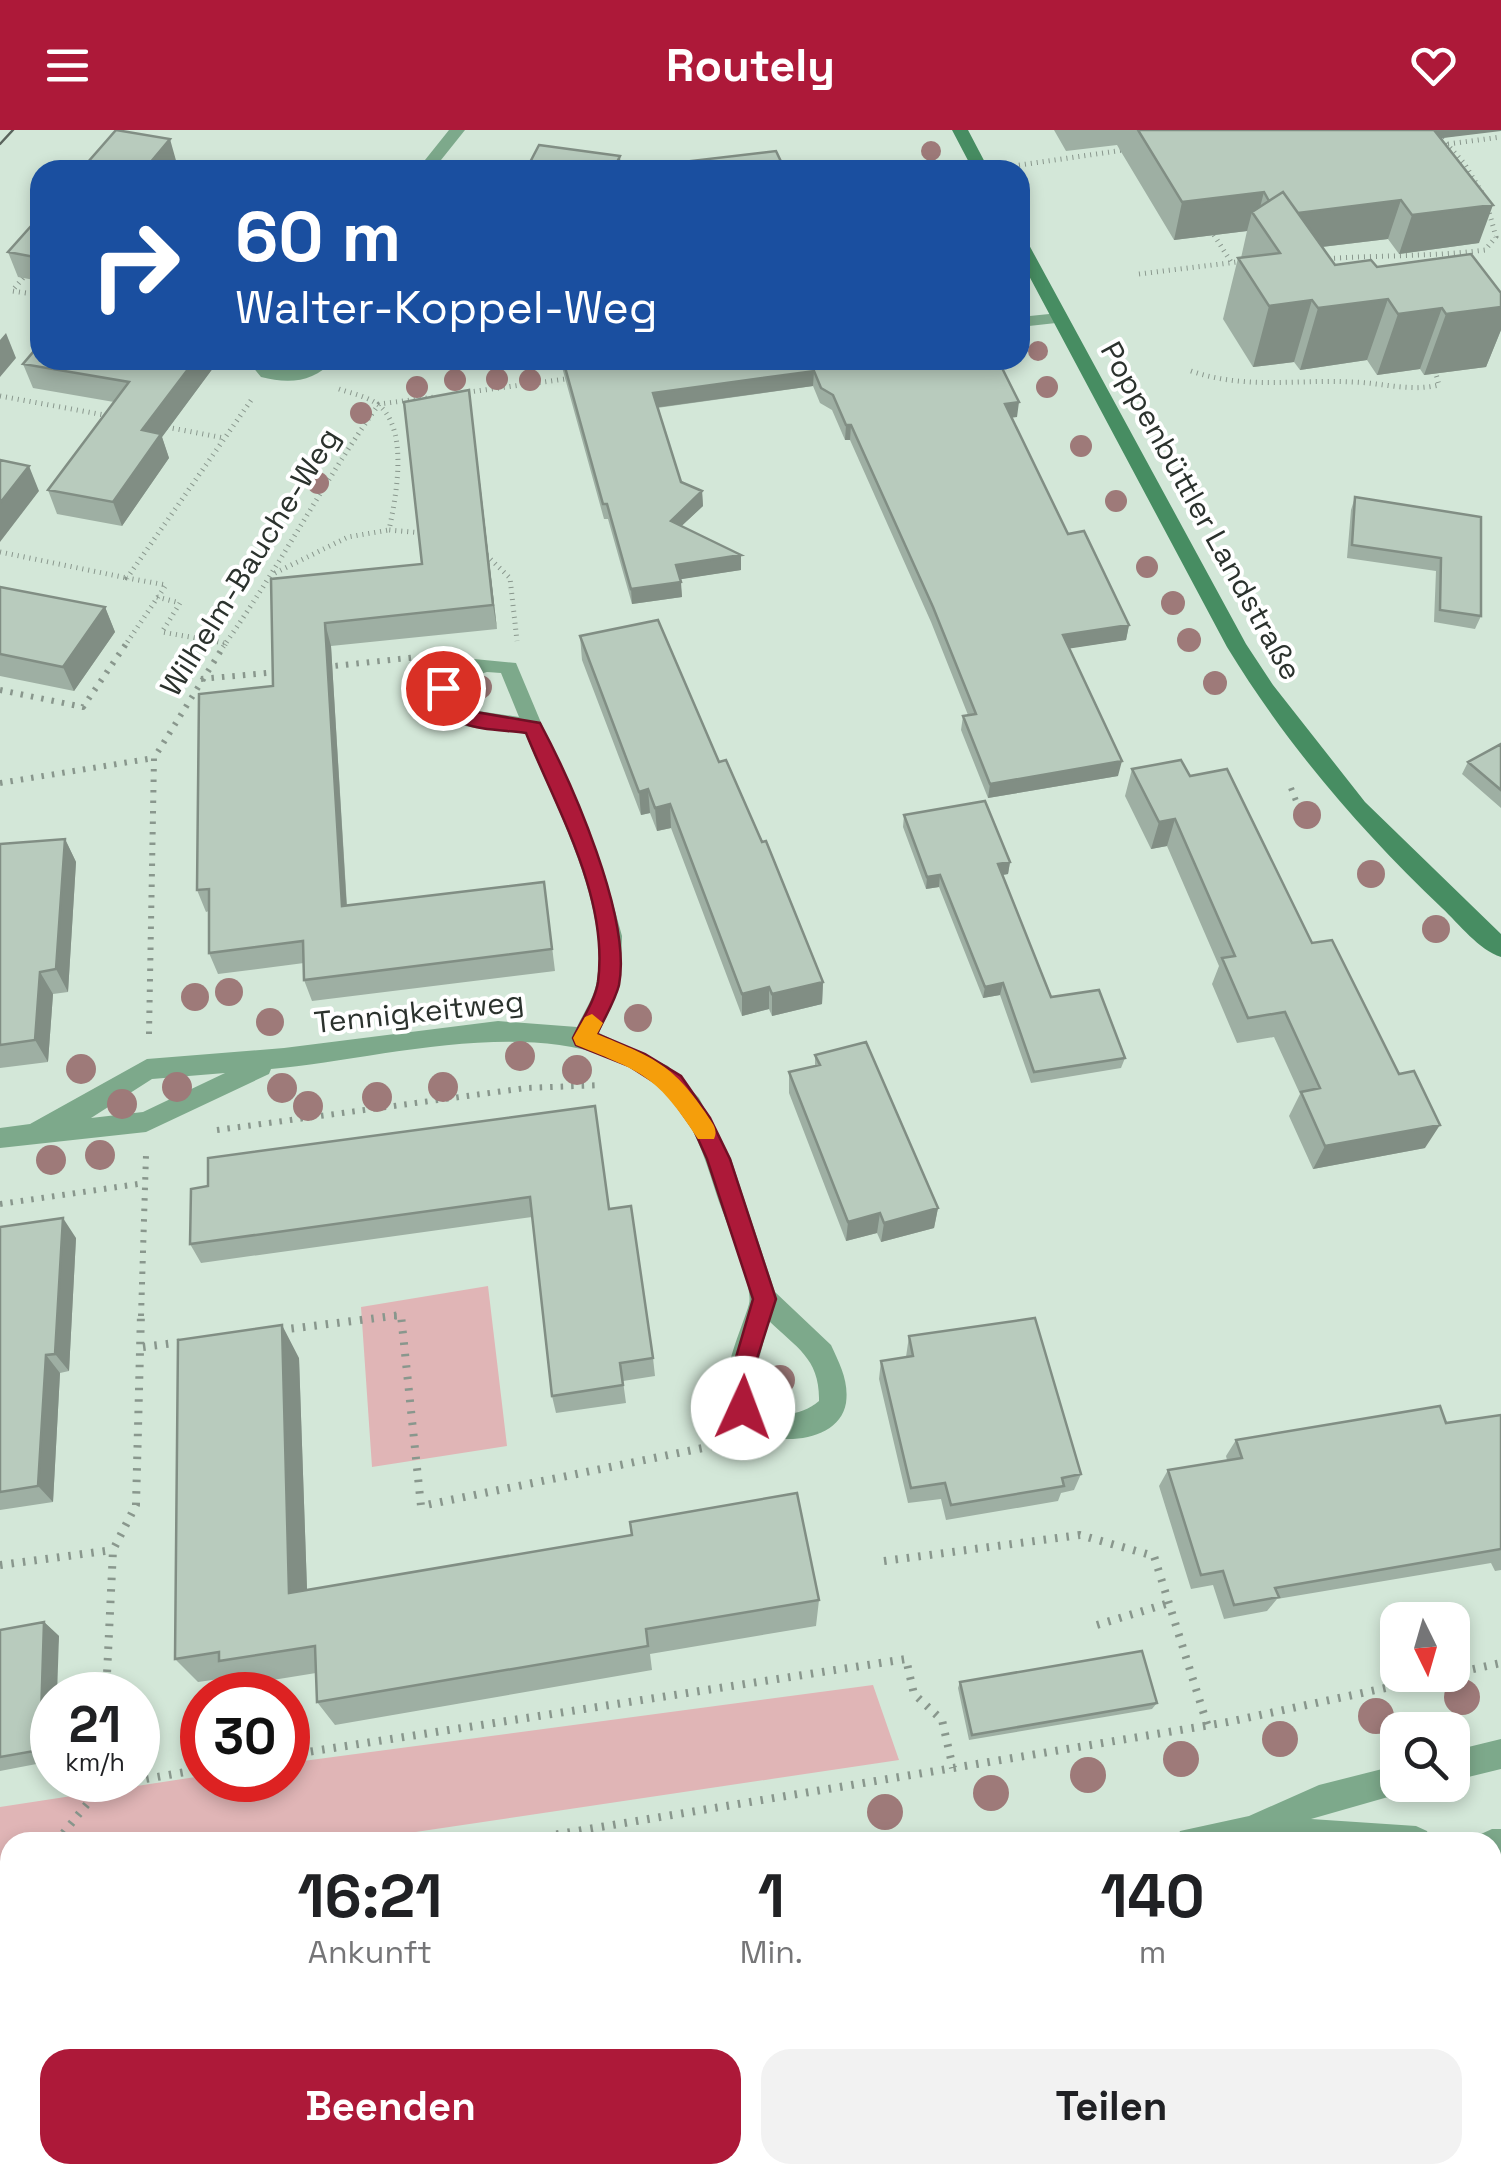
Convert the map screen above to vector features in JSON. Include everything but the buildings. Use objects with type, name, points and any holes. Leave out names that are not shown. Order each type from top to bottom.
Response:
[{"type":"main road","points":[[960,130],[976,160]]},
{"type":"main road","name":"Poppenbüttler Landstraße","points":[[1030,262],[1237,647],[1274,704],[1351,804],[1501,948]]},
{"type":"street","points":[[433,160],[456,130]]},
{"type":"street","points":[[1030,321],[1059,318]]},
{"type":"street","points":[[277,370],[300,375],[308,370]]},
{"type":"street","points":[[533,728],[474,720],[450,711],[442,698],[443,688],[460,670],[486,663],[509,668],[594,875],[610,936],[608,986],[584,1038]]},
{"type":"street","name":"Tennigkeitweg","points":[[36,1133],[80,1112],[148,1070],[498,1032],[584,1038],[637,1060],[673,1082],[702,1124],[718,1159],[764,1299],[822,1354],[830,1367],[834,1398],[826,1413],[812,1422],[782,1427],[754,1420]]},
{"type":"street","name":"Tennigkeitweg","points":[[0,1138],[146,1122],[189,1106],[230,1078],[284,1058]]},
{"type":"street","points":[[754,1420],[743,1408],[739,1388],[764,1299]]},
{"type":"street","points":[[1470,1762],[1501,1754]]},
{"type":"street","points":[[1245,1832],[1318,1800],[1380,1784]]},
{"type":"street","points":[[1250,1831],[1265,1832]]},
{"type":"path","points":[[1313,260],[1486,250],[1496,237],[1477,182],[1434,130]]},
{"type":"path","points":[[1446,144],[1500,135]]},
{"type":"path","points":[[1030,164],[1131,150]]},
{"type":"path","points":[[1214,235],[1231,262]]},
{"type":"path","points":[[1329,246],[1338,258]]},
{"type":"path","points":[[1439,248],[1444,255]]},
{"type":"path","points":[[1139,274],[1247,260]]},
{"type":"path","points":[[23,278],[12,291],[30,294]]},
{"type":"path","points":[[127,578],[224,438],[261,370]]},
{"type":"path","points":[[1191,371],[1254,384],[1354,382],[1416,388],[1439,385],[1436,374]]},
{"type":"path","points":[[457,394],[574,378]]},
{"type":"path","points":[[0,396],[112,417]]},
{"type":"path","points":[[358,399],[379,404],[438,396]]},
{"type":"path","points":[[379,404],[390,418],[397,496],[389,530]]},
{"type":"path","name":"Wilhelm-Bauche-Weg","points":[[149,1034],[154,758],[224,643],[275,574],[342,454],[379,404]]},
{"type":"path","points":[[149,424],[224,438]]},
{"type":"path","points":[[275,574],[348,536],[389,530],[426,534]]},
{"type":"path","points":[[470,546],[495,560],[510,578],[519,653],[509,668]]},
{"type":"path","points":[[0,552],[166,585],[83,707],[0,690]]},
{"type":"path","points":[[157,597],[180,603],[162,632],[224,643]]},
{"type":"path","points":[[314,668],[430,656],[460,670]]},
{"type":"path","points":[[200,680],[294,670]]},
{"type":"path","points":[[0,783],[154,758]]},
{"type":"path","points":[[202,1132],[526,1088],[673,1082]]},
{"type":"path","points":[[107,1672],[113,1550],[136,1505],[146,1139]]},
{"type":"path","points":[[0,1204],[145,1183]]},
{"type":"path","points":[[272,1331],[402,1315],[420,1506],[714,1448],[734,1440],[754,1420]]},
{"type":"path","points":[[143,1347],[198,1340]]},
{"type":"path","points":[[884,1562],[1080,1535],[1154,1556],[1208,1727]]},
{"type":"path","points":[[0,1564],[113,1550]]},
{"type":"path","points":[[1097,1625],[1169,1603]]},
{"type":"path","points":[[310,1752],[906,1659],[914,1694],[942,1720],[953,1768]]},
{"type":"path","points":[[588,1832],[1208,1727],[1501,1663]]},
{"type":"path","points":[[64,1832],[87,1802]]},
{"type":"shaded area","points":[[488,1286],[507,1446],[372,1467],[361,1307]]},
{"type":"shaded area","points":[[873,1685],[899,1760],[415,1832],[0,1832],[0,1807],[33,1802],[160,1802],[160,1782],[180,1779],[180,1802],[310,1802],[310,1760]]},
{"type":"tram line","points":[[0,144],[13,130]]},
{"type":"slow traffic","points":[[592,1023],[584,1038],[637,1060],[673,1082],[706,1133]]},
{"type":"route","points":[[443,688],[445,705],[459,716],[533,728],[594,875],[610,936],[612,962],[608,986],[584,1038],[637,1060],[673,1082],[702,1124],[718,1159],[764,1299],[743,1365],[739,1388],[743,1408]]}]
